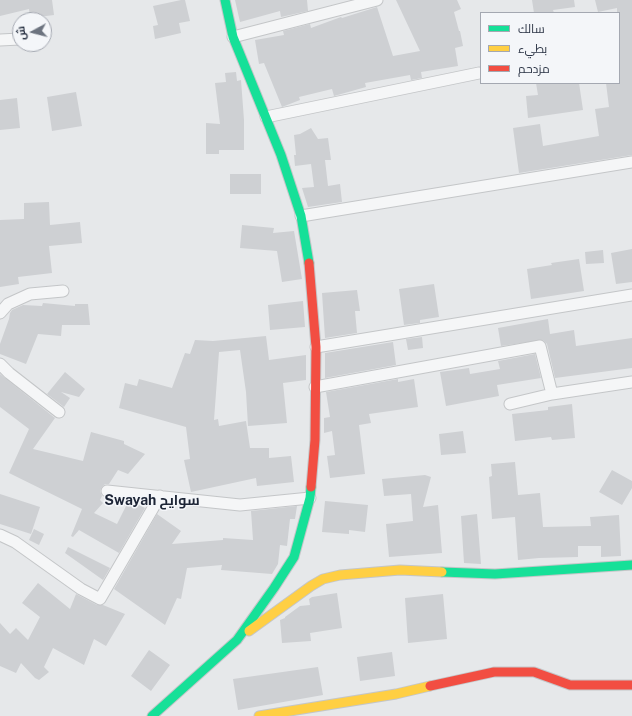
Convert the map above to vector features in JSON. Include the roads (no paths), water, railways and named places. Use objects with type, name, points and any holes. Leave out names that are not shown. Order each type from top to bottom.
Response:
[{"type":"street","points":[[225,0],[233,37],[281,155],[301,216],[311,274],[316,347],[314,387],[315,440],[310,498],[294,557],[237,640]]},
{"type":"street","points":[[233,37],[377,0]]},
{"type":"street","points":[[0,40],[12,39]]},
{"type":"street","points":[[266,116],[479,73]]},
{"type":"street","points":[[301,216],[632,162]]},
{"type":"street","points":[[0,312],[8,304],[30,294],[63,291]]},
{"type":"street","points":[[316,347],[632,295]]},
{"type":"street","points":[[314,387],[540,346],[552,394]]},
{"type":"street","points":[[0,364],[59,412]]},
{"type":"street","points":[[510,404],[552,394],[632,382]]},
{"type":"street","points":[[107,491],[240,505],[310,498]]},
{"type":"street","points":[[0,535],[15,542],[81,589],[100,599],[160,496]]},
{"type":"street","points":[[152,716],[237,640],[311,586],[323,579],[340,575],[400,570],[495,574],[632,565]]},
{"type":"street","points":[[258,716],[396,694],[494,672],[534,672],[570,685],[632,685]]},
{"type":"district","name":"Swayah سوايح","points":[[152,501]]}]
